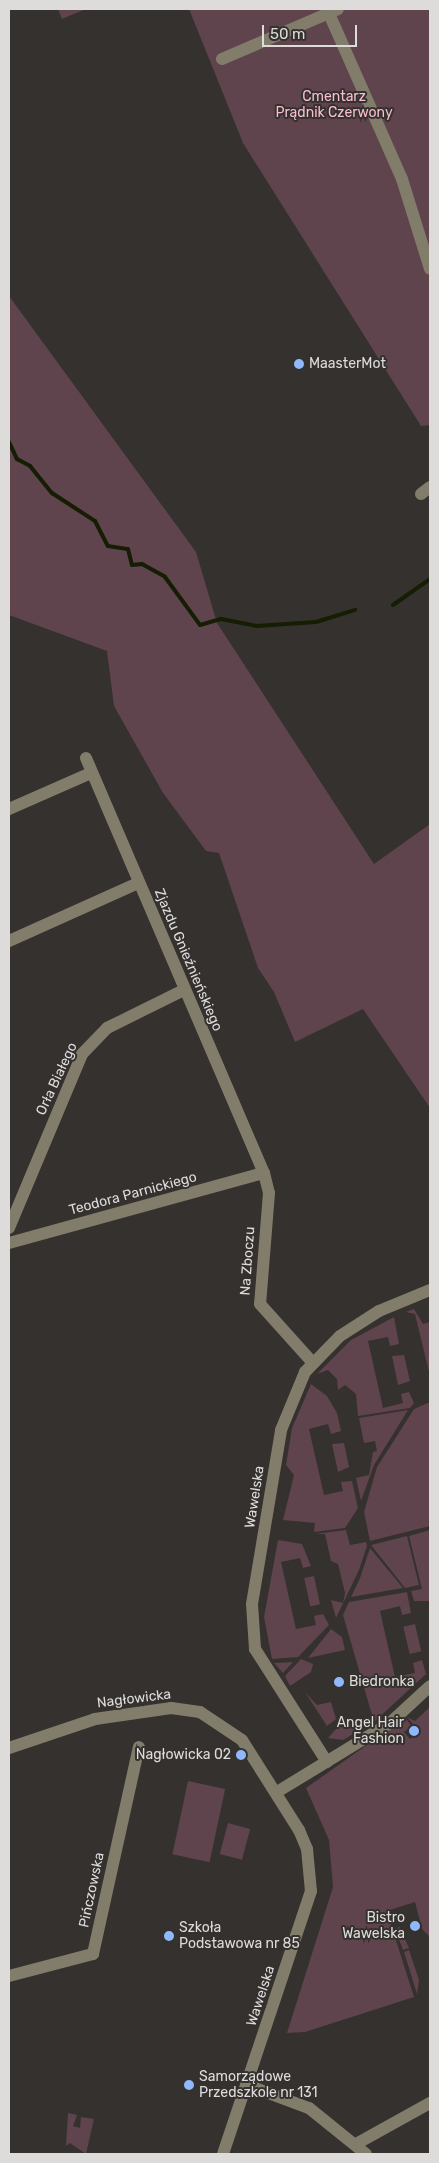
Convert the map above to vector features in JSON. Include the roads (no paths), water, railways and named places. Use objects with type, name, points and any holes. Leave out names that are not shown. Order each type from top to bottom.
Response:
[{"type":"street","points":[[222,59],[331,10],[402,179],[430,269]]},
{"type":"street","name":"Zjazdu Gnieźnieńskiego","points":[[86,758],[264,1173]]},
{"type":"street","points":[[9,809],[91,773]]},
{"type":"street","points":[[9,941],[138,882]]},
{"type":"street","name":"Orła Białego","points":[[9,1228],[82,1054],[107,1028],[184,990]]},
{"type":"street","name":"Teodora Parnickiego","points":[[9,1243],[264,1173]]},
{"type":"street","name":"Na Zboczu","points":[[264,1173],[269,1192],[260,1304],[312,1362]]},
{"type":"street","name":"Wawelska","points":[[328,1762],[259,1659],[252,1624],[282,1423],[295,1389],[312,1362],[356,1323],[430,1290]]},
{"type":"street","points":[[277,1792],[390,1723],[430,1686]]},
{"type":"street","name":"Nagłowicka","points":[[9,1748],[95,1719],[171,1708],[214,1719],[252,1754]]},
{"type":"street","name":"Pińczowska","points":[[9,1976],[93,1954],[139,1747]]},
{"type":"street","name":"Wawelska","points":[[223,2154],[248,2085],[311,1891],[307,1849],[277,1792],[252,1754]]},
{"type":"street","points":[[248,2085],[309,2108],[356,2144],[366,2154]]},
{"type":"street","points":[[356,2144],[430,2103]]},
{"type":"waterway","points":[[9,442],[17,459],[30,466],[52,493],[95,521],[108,546],[128,549],[132,565],[142,564],[165,577],[200,625],[221,619],[257,626],[316,622],[355,610]]},
{"type":"waterway","points":[[393,605],[430,579]]},
{"type":"place","name":"MaasterMot","points":[[299,364]]},
{"type":"place","name":"Biedronka","points":[[339,1682]]},
{"type":"place","name":"Angel Hair Fashion","points":[[414,1731]]},
{"type":"place","name":"Nagłowicka 02","points":[[241,1755]]},
{"type":"place","name":"Bistro Wawelska","points":[[415,1926]]},
{"type":"place","name":"Szkoła Podstawowa nr 85","points":[[169,1936]]},
{"type":"place","name":"Samorządowe Przedszkole nr 131","points":[[189,2085]]},
{"type":"park label","name":"Cmentarz Prądnik Czerwony","points":[[334,105]]}]
